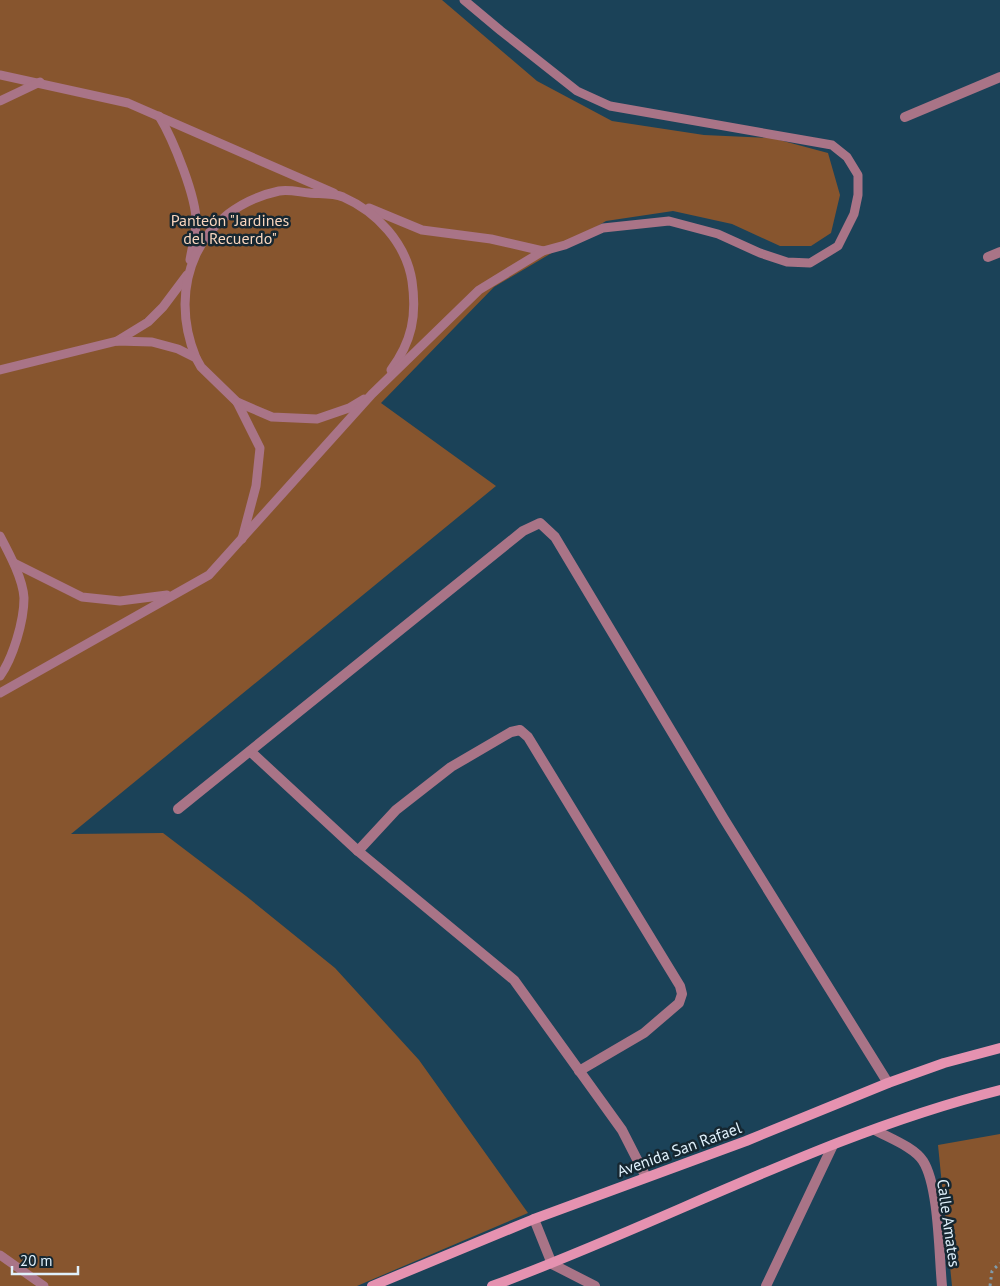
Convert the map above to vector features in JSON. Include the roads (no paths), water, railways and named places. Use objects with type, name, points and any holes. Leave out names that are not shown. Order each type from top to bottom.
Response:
[{"type":"main road","name":"Avenida San Rafael","points":[[372,1286],[534,1219],[746,1141],[888,1083],[944,1063],[1000,1048]]},
{"type":"main road","points":[[492,1286],[552,1264],[834,1145],[957,1101],[1000,1090]]},
{"type":"street","points":[[905,117],[1000,77]]},
{"type":"street","points":[[988,257],[1000,252]]},
{"type":"street","points":[[178,810],[523,531],[540,523],[555,538],[724,819],[888,1083]]},
{"type":"street","points":[[358,851],[396,810],[451,767],[511,732],[520,730],[528,737],[680,986],[682,994],[679,1004],[644,1033],[578,1071]]},
{"type":"street","points":[[251,752],[358,851],[482,951],[514,980],[622,1130],[646,1177]]},
{"type":"street","name":"Calle Amates","points":[[875,1130],[923,1161],[930,1179],[935,1205],[942,1286]]},
{"type":"street","points":[[766,1286],[834,1145]]},
{"type":"street","points":[[534,1219],[552,1264],[595,1286]]},
{"type":"lane","points":[[237,402],[272,417],[317,419],[349,408],[372,394],[479,290],[543,251],[565,245],[603,228],[670,222],[718,234],[760,254],[787,262],[810,263],[838,246],[854,214],[858,194],[858,175],[847,157],[832,145],[610,106],[577,91],[500,31],[464,0]]},
{"type":"lane","points":[[0,75],[40,82],[128,103],[422,230],[491,239],[543,251]]},
{"type":"lane","points":[[0,101],[40,82]]},
{"type":"lane","points":[[159,116],[174,141],[189,191],[196,224],[188,273],[184,315],[188,339],[201,366],[237,402],[260,448],[256,486],[241,542]]},
{"type":"lane","points":[[0,693],[209,575],[241,542],[372,394],[404,352],[413,325],[415,301],[410,270],[396,240],[376,217],[341,196],[281,190],[256,197],[225,216],[202,241],[188,273],[163,307],[153,317],[117,341]]},
{"type":"lane","points":[[0,370],[117,341],[152,342],[178,349],[196,358]]},
{"type":"lane","points":[[0,536],[14,563],[24,598],[18,632],[9,663],[0,676]]},
{"type":"lane","points":[[14,563],[82,597],[120,601],[173,595]]},
{"type":"lane","points":[[0,1255],[44,1286]]},
{"type":"park label","name":"Panteón \"Jardines del Recuerdo\"","points":[[230,229]]}]
